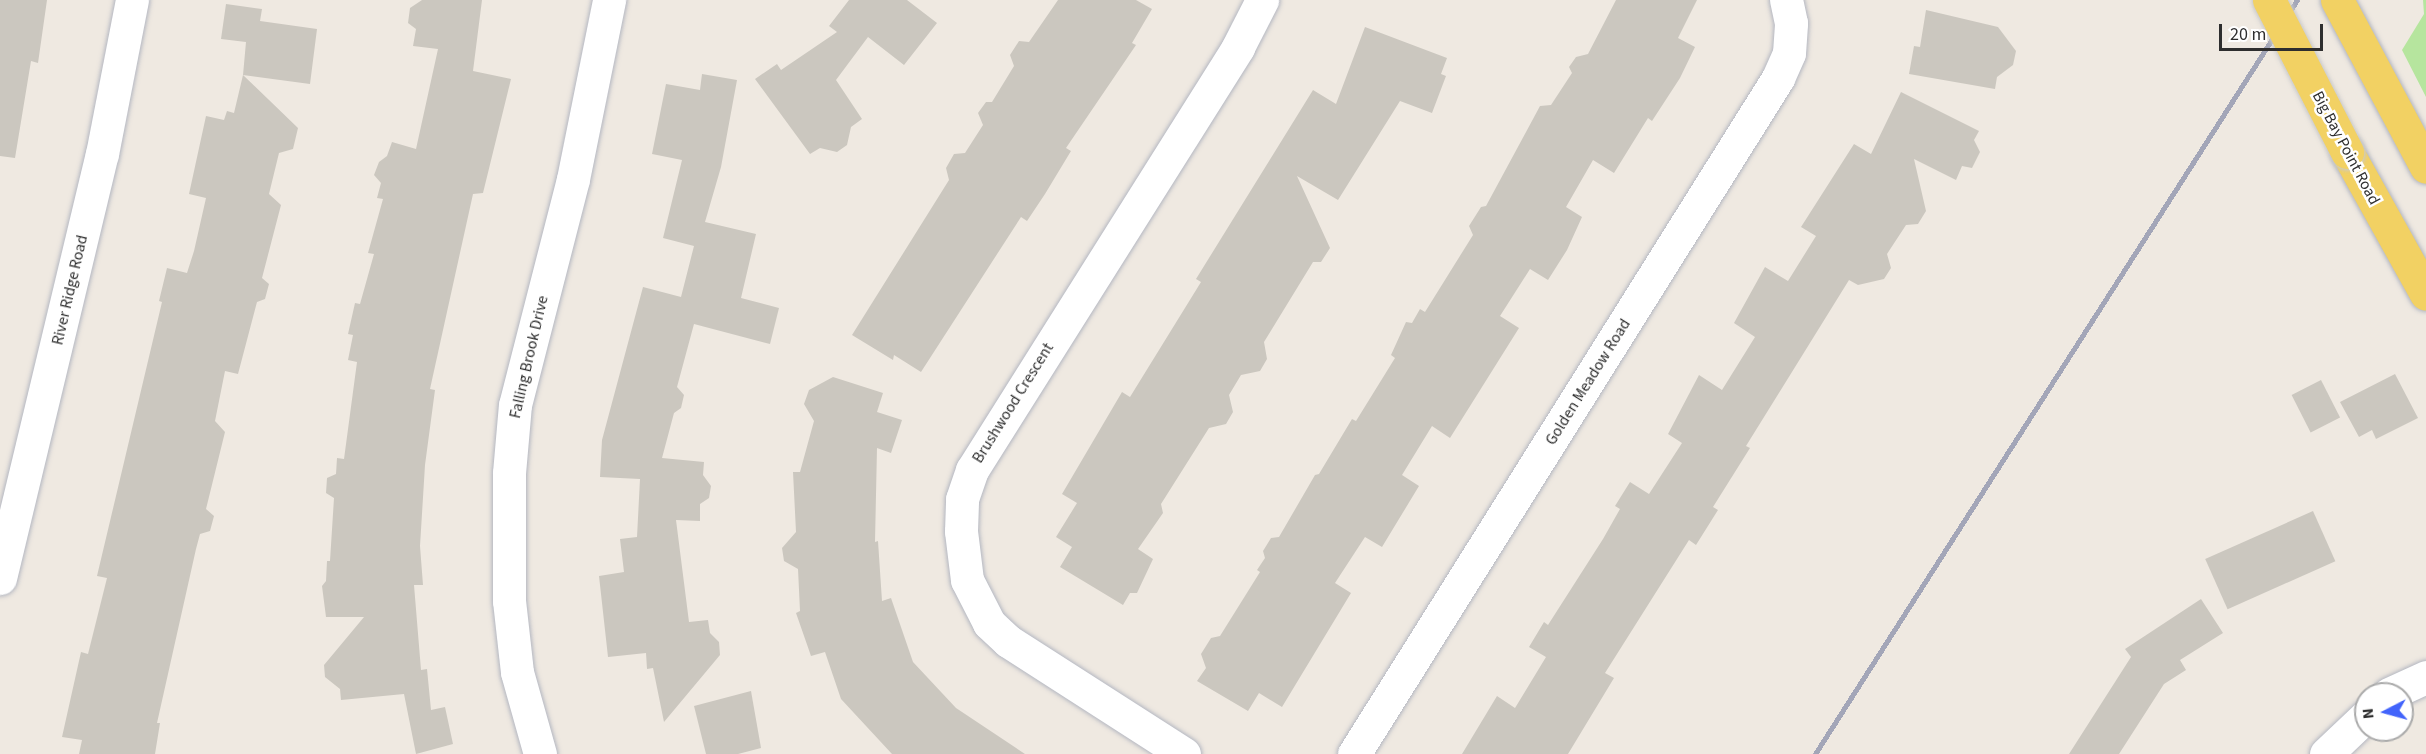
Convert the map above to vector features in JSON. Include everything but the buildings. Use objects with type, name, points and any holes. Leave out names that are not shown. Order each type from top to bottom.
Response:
[{"type":"main road","name":"Big Bay Point Road","points":[[2269,0],[2347,152],[2426,294]]},
{"type":"main road","points":[[2337,0],[2426,167]]},
{"type":"street","name":"River Ridge Road","points":[[0,578],[102,154],[132,0]]},
{"type":"street","name":"Falling Brook Drive","points":[[540,754],[517,672],[509,601],[509,473],[515,405],[573,179],[609,0]]},
{"type":"street","name":"Brushwood Crescent","points":[[1184,754],[1008,641],[989,623],[967,580],[961,531],[962,499],[972,470],[1238,47],[1262,0]]},
{"type":"street","name":"Golden Meadow Road","points":[[1354,754],[1778,78],[1789,53],[1791,23],[1785,0]]},
{"type":"street","points":[[2326,754],[2354,727]]},
{"type":"green space","points":[[2423,0],[2426,0],[2426,97],[2402,50],[2424,14]]},
{"type":"railway","points":[[1815,754],[2297,0]]}]
